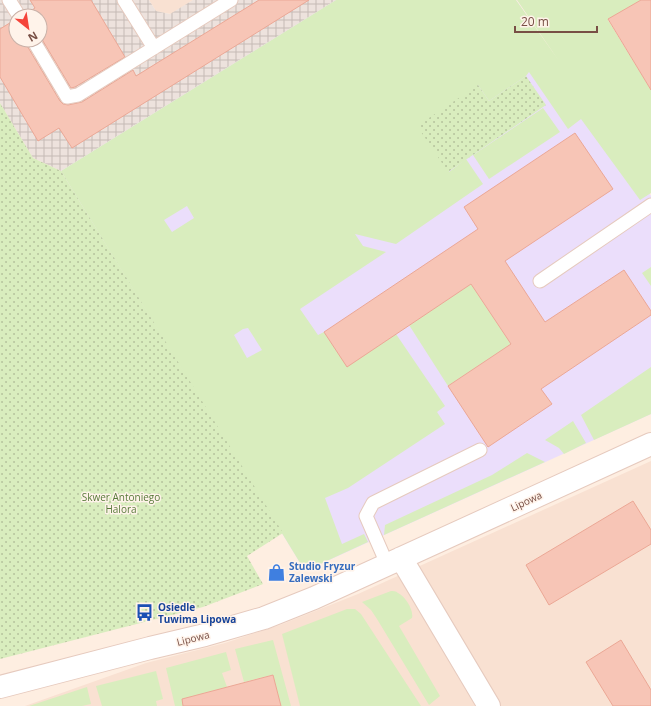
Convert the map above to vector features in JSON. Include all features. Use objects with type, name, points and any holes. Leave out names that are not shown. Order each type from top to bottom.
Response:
[{"type":"street","name":"Lipowa","points":[[0,687],[205,635],[264,618],[314,598],[651,444]]},
{"type":"street","points":[[394,561],[489,706]]},
{"type":"lane","points":[[124,0],[154,48]]},
{"type":"lane","points":[[38,48],[67,97],[78,95],[231,0]]},
{"type":"lane","points":[[540,281],[651,205]]},
{"type":"lane","points":[[394,561],[366,516],[373,503],[480,450]]},
{"type":"shaded area","points":[[0,0],[149,0],[156,11],[170,14],[193,0],[336,0],[61,171],[33,158],[0,103]]},
{"type":"shaded area","points":[[149,0],[193,0],[171,14],[156,11]]},
{"type":"shaded area","points":[[336,0],[516,0],[651,196],[651,414],[305,571],[61,171]]},
{"type":"shaded area","points":[[651,461],[651,706],[25,706],[146,663],[225,643],[280,625],[358,594]]},
{"type":"green space","points":[[336,0],[516,0],[559,61],[517,0],[641,0],[608,20],[651,90],[651,193],[640,200],[581,119],[568,129],[529,72],[526,76],[489,101],[478,85],[449,172],[466,159],[483,184],[396,244],[355,234],[363,246],[386,252],[300,309],[318,335],[324,332],[347,366],[396,334],[445,406],[437,412],[445,424],[348,488],[325,498],[342,544],[364,534],[368,542],[305,571],[61,171]],"holes":[[[187,206],[194,218],[172,232],[164,220]],[[248,328],[262,350],[247,358],[234,335],[243,329]]]},
{"type":"green space","points":[[526,76],[546,105],[448,172],[417,126],[478,85],[489,101]]},
{"type":"green space","name":"Skwer Antoniego Halora","points":[[0,103],[33,158],[61,171],[283,533],[247,556],[263,584],[203,607],[0,659]]},
{"type":"green space","points":[[543,108],[560,132],[489,179],[473,155]]},
{"type":"green space","points":[[651,267],[651,286],[642,273]]},
{"type":"green space","points":[[471,284],[511,344],[448,386],[409,325]]},
{"type":"green space","points":[[651,367],[651,414],[594,440],[581,415]]},
{"type":"green space","points":[[573,421],[586,443],[564,454],[559,448],[545,440]]},
{"type":"green space","points":[[527,453],[545,462],[384,535],[385,525],[492,475]]},
{"type":"green space","points":[[391,591],[395,591],[401,595],[406,600],[412,611],[412,618],[399,626],[440,696],[429,705],[377,619],[371,610],[362,602]]},
{"type":"green space","points":[[347,609],[355,609],[361,614],[421,706],[300,706],[282,634]]},
{"type":"green space","points":[[273,640],[291,706],[281,706],[272,675],[244,682],[235,649]]},
{"type":"green space","points":[[226,652],[231,670],[222,673],[227,687],[204,693],[207,704],[198,706],[175,706],[166,668]]},
{"type":"green space","points":[[156,671],[163,699],[156,701],[157,706],[102,706],[96,686]]},
{"type":"green space","points":[[87,687],[91,704],[82,706],[29,706]]},
{"type":"building","points":[[30,0],[91,0],[125,57],[71,88],[47,48],[48,8],[35,8]]},
{"type":"building","points":[[259,0],[309,0],[72,148],[59,128],[38,141],[0,77],[0,29],[8,24],[8,48],[28,48],[63,104],[68,105],[82,102],[133,70],[136,76]]},
{"type":"building","points":[[641,0],[651,0],[651,90],[608,19]]},
{"type":"building","points":[[575,133],[613,189],[505,261],[545,322],[624,270],[651,311],[651,315],[541,389],[552,404],[488,447],[448,386],[511,344],[471,284],[347,367],[324,332],[478,229],[464,207]]},
{"type":"building","points":[[633,501],[651,530],[651,544],[549,605],[526,565]]},
{"type":"building","points":[[621,640],[651,690],[651,706],[613,706],[586,662]]},
{"type":"building","points":[[273,675],[281,706],[183,706],[182,699]]},
{"type":"place","name":"Studio Fryzur Zalewski","points":[[276,572]]},
{"type":"place","name":"Osiedle Tuwima Lipowa","points":[[145,613]]}]
